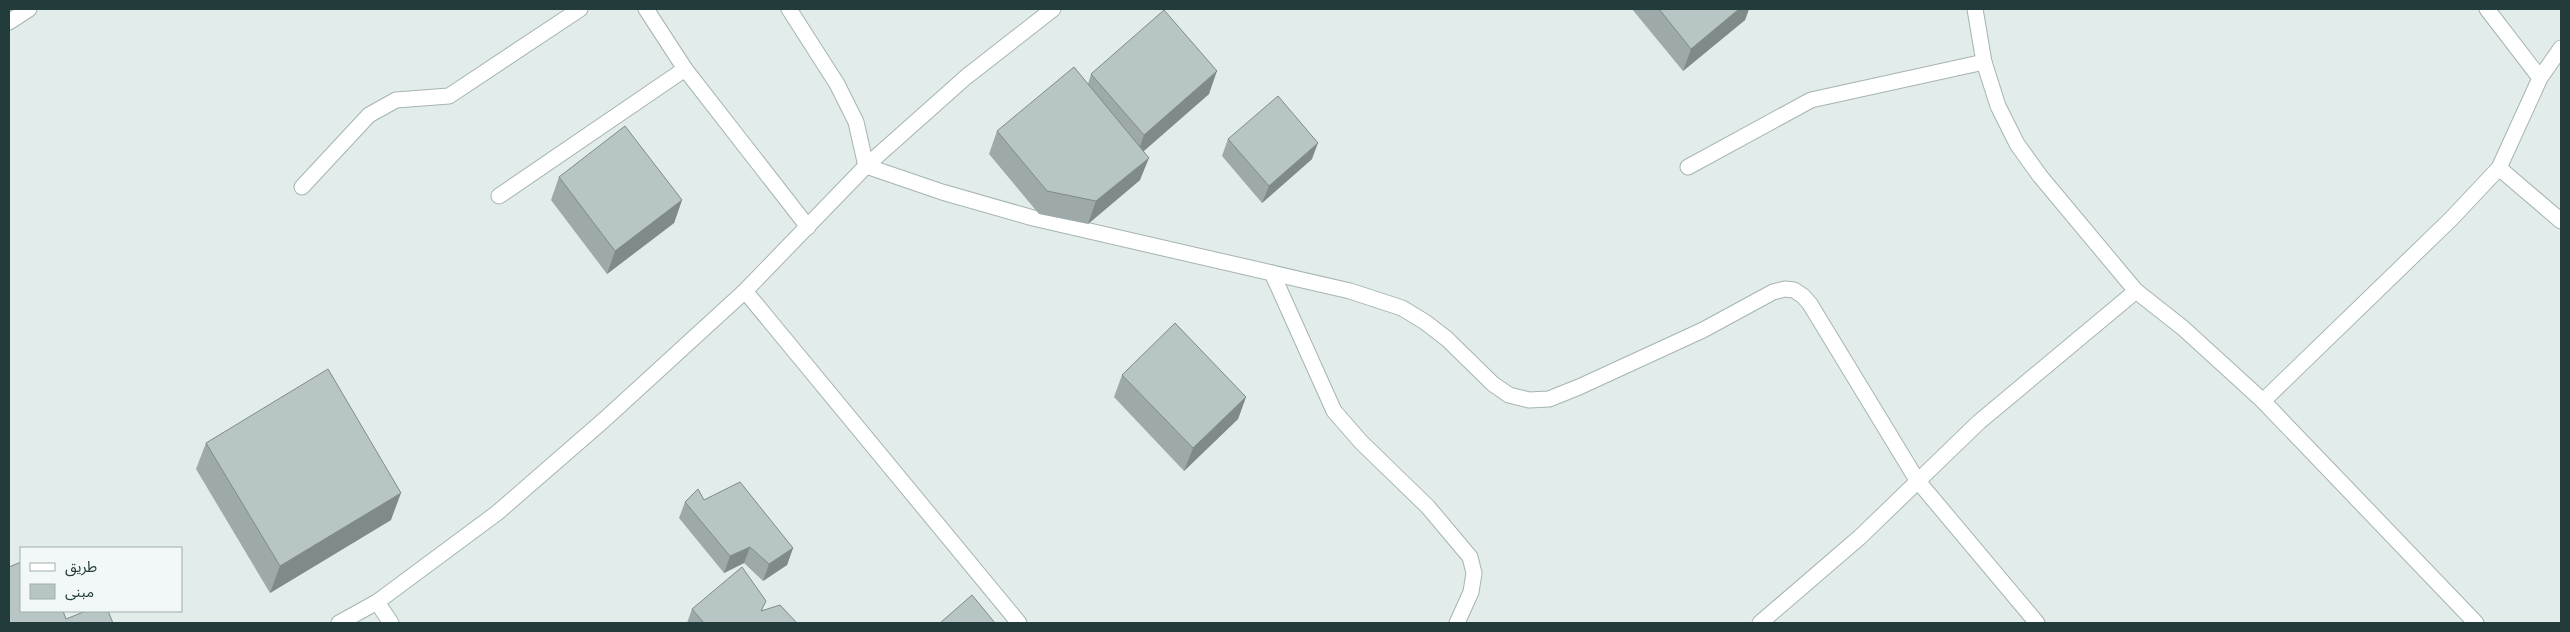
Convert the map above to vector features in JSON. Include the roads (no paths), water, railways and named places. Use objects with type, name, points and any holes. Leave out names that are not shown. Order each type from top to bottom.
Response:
[{"type":"street","points":[[9,22],[30,9]]},
{"type":"street","points":[[302,187],[369,115],[396,100],[449,96],[580,9]]},
{"type":"street","points":[[646,9],[685,69],[808,227]]},
{"type":"street","points":[[789,9],[837,84],[856,122],[866,166]]},
{"type":"street","points":[[339,623],[377,602],[497,513],[604,420],[745,291],[866,166],[966,77],[1053,9]]},
{"type":"street","points":[[1974,9],[1984,62],[1998,106],[2017,144],[2136,292],[2183,328],[2263,401],[2476,623]]},
{"type":"street","points":[[2487,9],[2540,78]]},
{"type":"street","points":[[2263,401],[2451,219],[2499,168],[2540,78],[2561,48]]},
{"type":"street","points":[[1688,167],[1811,100],[1984,62]]},
{"type":"street","points":[[499,196],[685,69]]},
{"type":"street","points":[[866,166],[1033,218],[1350,291],[1402,308],[1447,339],[1493,384],[1510,395],[1528,400],[1549,399],[1579,387],[1703,330],[1773,292],[1785,289],[1794,290],[1803,296],[1823,323],[1917,480],[2037,623]]},
{"type":"street","points":[[2499,168],[2561,221]]},
{"type":"street","points":[[1272,273],[1334,411],[1361,442],[1428,507],[1470,557],[1474,574],[1471,592],[1457,623]]},
{"type":"street","points":[[745,291],[1019,623]]},
{"type":"street","points":[[1760,623],[1860,537],[1979,422],[2136,292]]},
{"type":"street","points":[[377,602],[391,623]]}]
